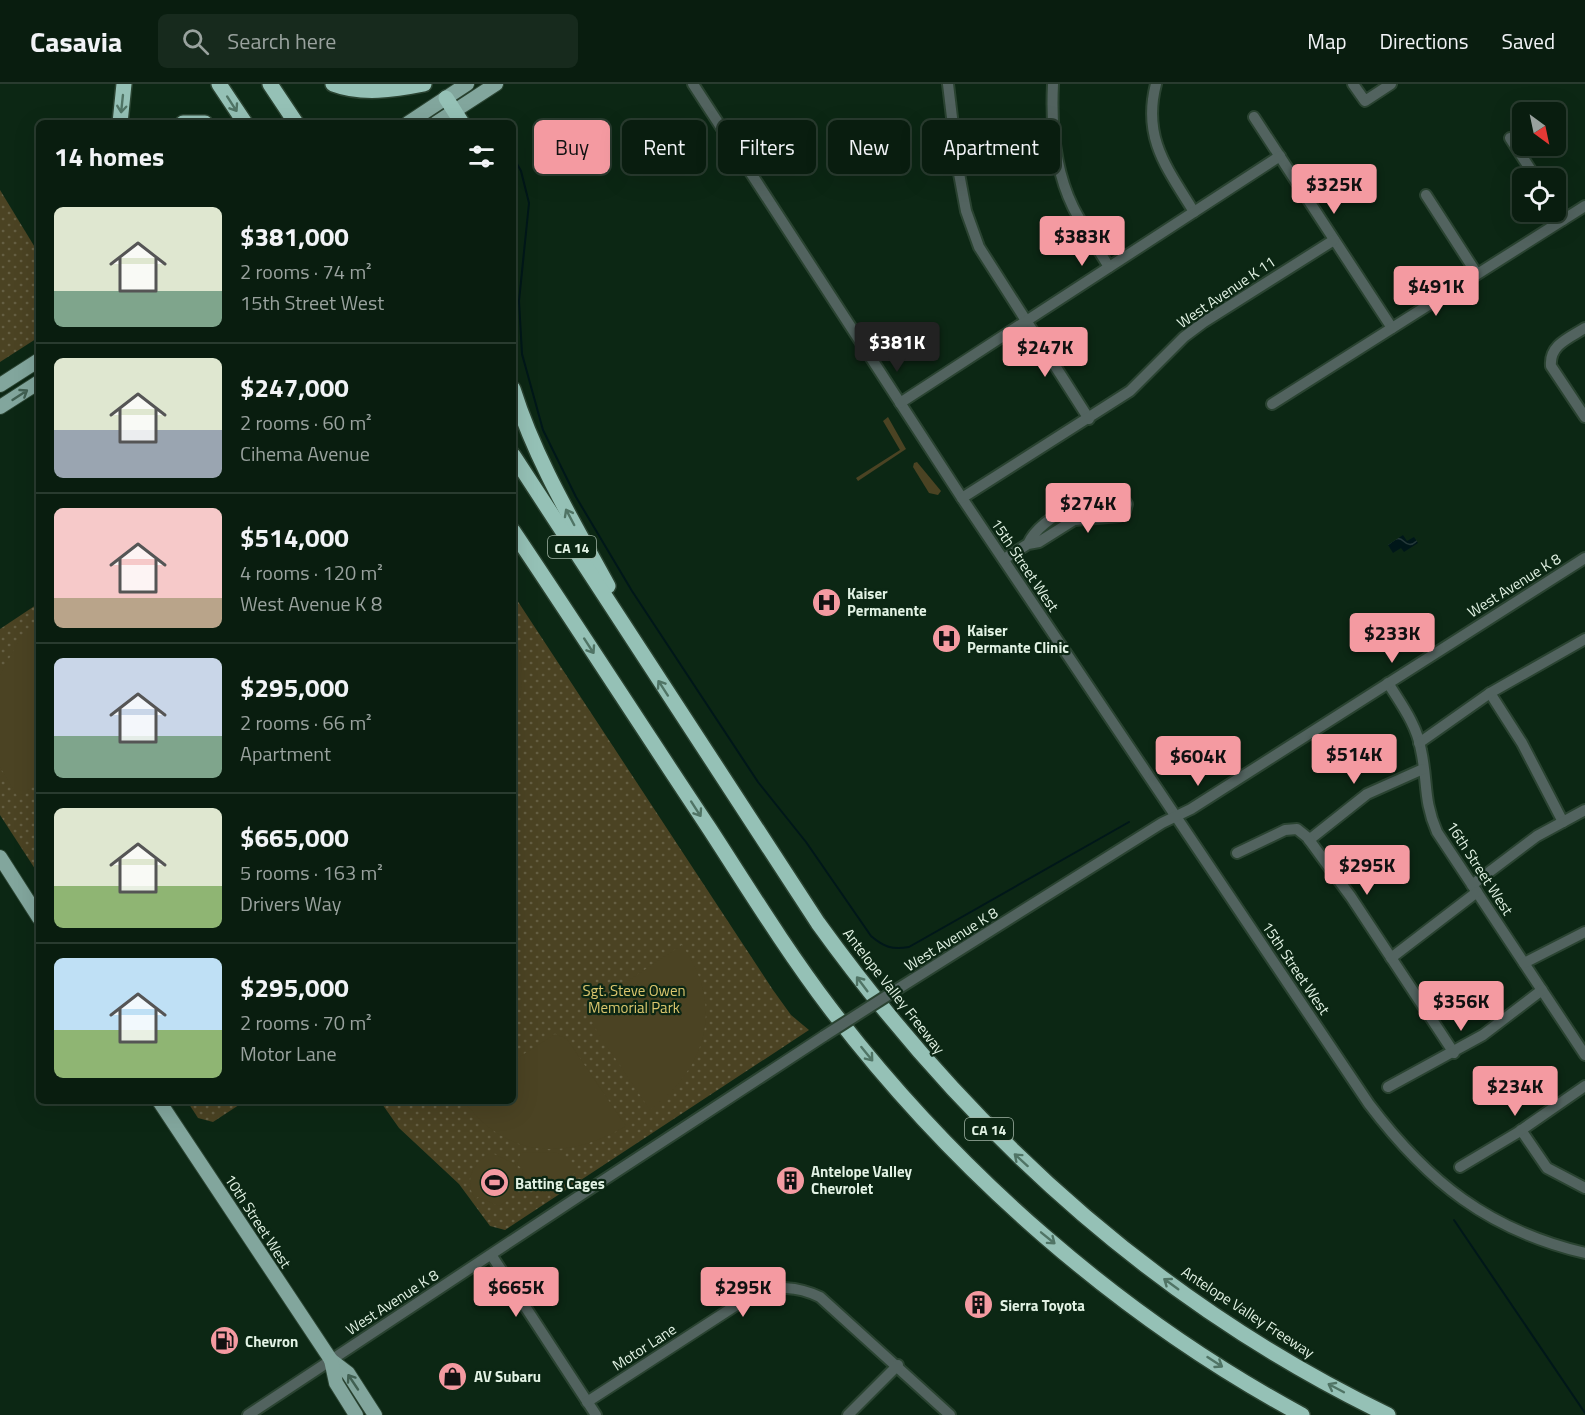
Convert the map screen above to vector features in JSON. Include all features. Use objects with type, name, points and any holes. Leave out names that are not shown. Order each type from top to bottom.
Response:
[{"type":"highway","points":[[120,120],[124,84]]},
{"type":"highway","points":[[219,84],[243,120]]},
{"type":"highway","points":[[270,84],[294,120]]},
{"type":"highway","points":[[333,84],[364,91],[398,89],[424,84]]},
{"type":"highway","points":[[516,399],[523,421],[548,475],[618,605],[631,640]]},
{"type":"highway","name":"Antelope Valley Freeway","points":[[516,459],[631,640],[818,923],[856,977],[912,1046],[972,1112],[1068,1203],[1193,1300],[1316,1377],[1388,1415]]},
{"type":"highway","name":"CA 14","points":[[516,536],[795,959],[873,1062],[968,1164],[1040,1232],[1166,1330],[1273,1400],[1302,1415]]},
{"type":"highway","points":[[1273,1400],[1288,1415]]},
{"type":"main road","points":[[420,120],[454,111],[467,84]]},
{"type":"main road","points":[[440,120],[496,84]]},
{"type":"main road","points":[[0,385],[36,362]]},
{"type":"main road","points":[[0,407],[36,384]]},
{"type":"main road","points":[[0,858],[36,913]]},
{"type":"main road","name":"10th Street West","points":[[161,1104],[331,1360],[348,1373],[375,1415]]},
{"type":"main road","name":"10th Street West","points":[[331,1360],[336,1383],[356,1414]]},
{"type":"street","name":"15th Street West","points":[[693,84],[962,498],[1369,1104],[1396,1139],[1424,1169],[1464,1202],[1500,1222],[1558,1247],[1585,1253]]},
{"type":"street","points":[[948,84],[958,168],[966,211],[979,247],[1089,419]]},
{"type":"street","points":[[1053,84],[1052,114],[1058,158],[1073,206],[1109,267]]},
{"type":"street","points":[[1156,84],[1151,119],[1155,142],[1162,160],[1194,212]]},
{"type":"street","points":[[1353,84],[1365,101],[1391,84]]},
{"type":"street","points":[[1254,117],[1392,328]]},
{"type":"street","points":[[1510,138],[1530,168]]},
{"type":"street","points":[[900,403],[1280,156]]},
{"type":"street","points":[[1426,195],[1477,274]]},
{"type":"street","points":[[1566,218],[1585,206]]},
{"type":"street","points":[[1272,404],[1560,222]]},
{"type":"street","name":"West Avenue K 11","points":[[962,498],[1130,391],[1184,337],[1204,322],[1334,240]]},
{"type":"street","points":[[1585,328],[1552,349],[1550,356],[1551,366],[1585,417]]},
{"type":"street","points":[[1004,559],[1028,544],[1039,542],[1074,520],[1119,516],[1125,511],[1125,501],[1105,500],[1098,507],[1067,510],[1033,532],[1028,544]]},
{"type":"street","points":[[1098,507],[1102,519]]},
{"type":"street","name":"West Avenue K 8","points":[[248,1415],[492,1256],[628,1162],[824,1036],[1585,558]]},
{"type":"street","points":[[1419,743],[1490,693],[1585,640]]},
{"type":"street","name":"16th Street West","points":[[1388,683],[1412,723],[1419,743],[1428,811],[1437,832],[1584,1051]]},
{"type":"street","points":[[1490,693],[1522,743],[1563,822]]},
{"type":"street","points":[[1309,840],[1367,794],[1423,769]]},
{"type":"street","points":[[1390,958],[1537,836],[1585,810]]},
{"type":"street","points":[[1238,853],[1285,831],[1297,830],[1309,840],[1454,1053]]},
{"type":"street","points":[[1524,963],[1585,932]]},
{"type":"street","points":[[1388,1087],[1454,1053],[1542,990]]},
{"type":"street","points":[[1460,1167],[1521,1130],[1585,1086]]},
{"type":"street","points":[[1521,1130],[1547,1168],[1585,1188]]},
{"type":"street","points":[[492,1256],[596,1415]]},
{"type":"street","name":"Motor Lane","points":[[587,1402],[752,1295],[774,1288],[794,1288],[820,1297],[898,1365],[950,1415]]},
{"type":"street","points":[[848,1415],[898,1365]]},
{"type":"green space","points":[[0,190],[36,249],[36,339],[0,362]]},
{"type":"green space","points":[[888,417],[906,449],[858,481],[856,478],[900,450],[883,421]]},
{"type":"green space","points":[[917,462],[941,491],[938,495],[929,493],[913,467]]},
{"type":"green space","name":"Sgt. Steve Owen Memorial Park","points":[[516,599],[773,990],[791,1015],[809,1030],[505,1230],[490,1226],[459,1184],[399,1128],[382,1104],[516,1104]]},
{"type":"green space","points":[[36,605],[36,870],[0,815],[0,629]]},
{"type":"green space","points":[[36,626],[36,784],[18,797],[0,767],[0,675],[19,641]]},
{"type":"green space","points":[[516,641],[522,673],[516,709]]},
{"type":"green space","points":[[682,945],[695,968],[703,990],[706,1013],[704,1034],[697,1055],[685,1075],[670,1093],[650,1110],[593,1025],[592,1007],[596,1002]]},
{"type":"green space","points":[[555,1034],[567,1039],[626,1126],[582,1145],[560,1149],[519,1144],[499,1134],[481,1120],[467,1104],[516,1104],[516,1059]]},
{"type":"green space","points":[[189,1104],[240,1104],[213,1122],[198,1118]]},
{"type":"green space","points":[[521,1152],[558,1153],[576,1172],[544,1199],[523,1179],[522,1169],[517,1164]]},
{"type":"green space","name":"Batting Cages","points":[[489,1154],[515,1164],[517,1170],[516,1188],[499,1206],[478,1197],[475,1199],[470,1186],[474,1168]]},
{"type":"water","points":[[1403,535],[1407,541],[1414,537],[1418,543],[1404,552],[1401,548],[1393,553],[1388,545]]},
{"type":"waterway","points":[[516,162],[521,171],[529,203],[519,301],[522,354],[543,430],[576,497],[632,591],[758,782],[806,842],[871,936],[888,947],[909,947],[1129,822]]},
{"type":"waterway","points":[[1454,1220],[1585,1413]]},
{"type":"place","name":"Kaiser Permanente","points":[[826,602]]},
{"type":"place","name":"Kaiser Permante Clinic","points":[[946,639]]},
{"type":"place","name":"Antelope Valley Chevrolet","points":[[790,1180]]},
{"type":"place","name":"Batting Cages","points":[[494,1183]]},
{"type":"place","name":"Sierra Toyota","points":[[979,1305]]},
{"type":"place","name":"Chevron","points":[[224,1341]]},
{"type":"place","name":"AV Subaru","points":[[453,1376]]}]
